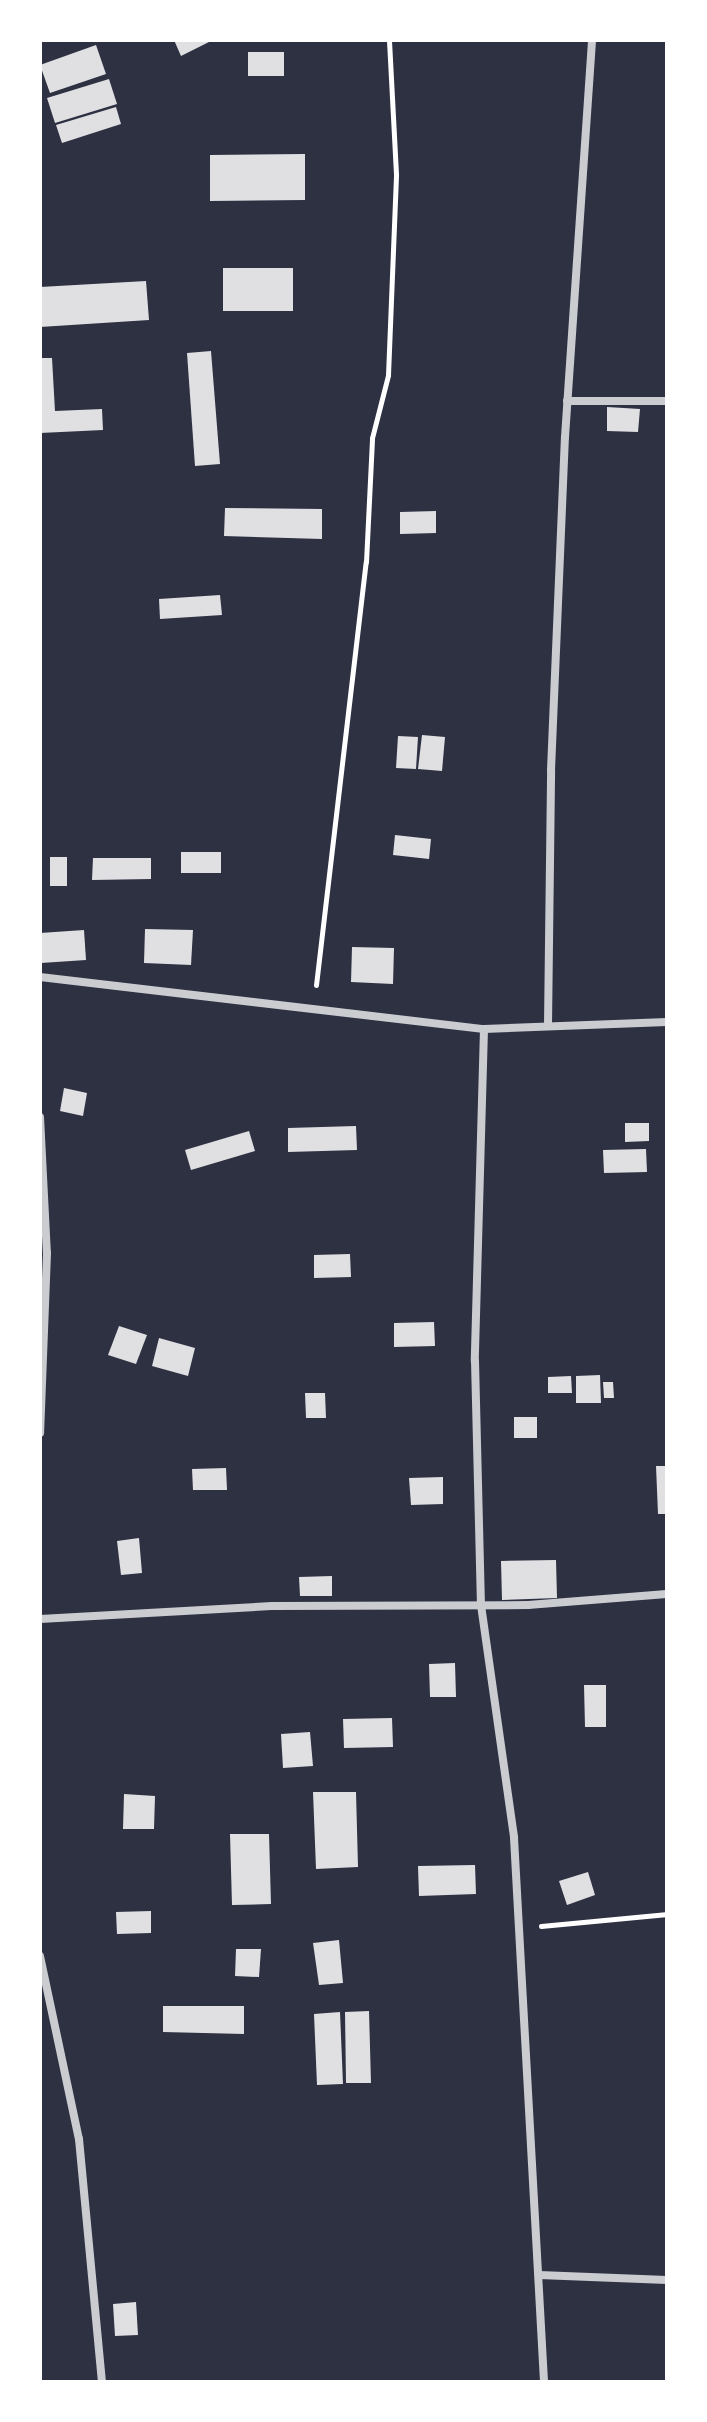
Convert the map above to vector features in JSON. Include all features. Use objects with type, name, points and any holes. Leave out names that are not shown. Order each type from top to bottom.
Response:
[{"type":"street","points":[[548,1025],[551,770],[567,401],[592,40]]},
{"type":"street","points":[[567,401],[667,401]]},
{"type":"street","points":[[40,977],[484,1029],[667,1022]]},
{"type":"street","points":[[484,1029],[475,1361],[481,1605],[514,1838],[544,2382]]},
{"type":"street","points":[[40,1117],[47,1253],[40,1433]]},
{"type":"street","points":[[40,1619],[272,1606],[481,1605],[667,1594]]},
{"type":"street","points":[[40,1956],[79,2139],[102,2382]]},
{"type":"street","points":[[539,2275],[667,2280]]},
{"type":"path","points":[[314,1009],[366,562],[372,438],[388,375],[396,174],[389,40]]},
{"type":"path","points":[[520,1926],[580,1925],[635,1913],[667,1914]]},
{"type":"building","points":[[174,40],[213,40],[181,56]]},
{"type":"building","points":[[96,45],[106,74],[50,93],[40,65]]},
{"type":"building","points":[[248,52],[284,52],[284,76],[248,76]]},
{"type":"building","points":[[109,79],[117,104],[55,123],[47,98]]},
{"type":"building","points":[[116,107],[121,124],[62,143],[56,125]]},
{"type":"building","points":[[305,154],[305,200],[210,201],[210,155]]},
{"type":"building","points":[[223,268],[293,268],[293,311],[223,311]]},
{"type":"building","points":[[146,281],[149,320],[40,327],[40,287]]},
{"type":"building","points":[[211,351],[220,464],[195,466],[187,353]]},
{"type":"building","points":[[40,358],[52,358],[55,411],[102,409],[103,430],[40,433]]},
{"type":"building","points":[[607,407],[640,409],[638,432],[607,431]]},
{"type":"building","points":[[225,508],[322,509],[322,539],[224,536]]},
{"type":"building","points":[[436,511],[436,533],[400,534],[400,512]]},
{"type":"building","points":[[220,595],[222,615],[160,619],[159,599]]},
{"type":"building","points":[[422,735],[445,737],[442,771],[418,769]]},
{"type":"building","points":[[398,736],[418,737],[416,769],[396,768]]},
{"type":"building","points":[[395,835],[431,839],[429,859],[393,855]]},
{"type":"building","points":[[181,852],[221,852],[221,873],[181,873]]},
{"type":"building","points":[[50,857],[67,857],[67,886],[50,886]]},
{"type":"building","points":[[93,858],[151,858],[151,879],[92,880]]},
{"type":"building","points":[[145,929],[193,930],[191,965],[144,963]]},
{"type":"building","points":[[84,930],[86,960],[41,963],[40,933]]},
{"type":"building","points":[[352,947],[394,948],[393,984],[351,982]]},
{"type":"building","points":[[64,1088],[87,1093],[83,1116],[60,1111]]},
{"type":"building","points":[[625,1123],[649,1123],[649,1141],[625,1142]]},
{"type":"building","points":[[356,1126],[357,1150],[288,1152],[288,1128]]},
{"type":"building","points":[[249,1131],[255,1151],[191,1170],[185,1150]]},
{"type":"building","points":[[646,1149],[647,1172],[604,1173],[603,1150]]},
{"type":"building","points":[[350,1254],[351,1277],[314,1278],[314,1255]]},
{"type":"building","points":[[434,1322],[435,1346],[394,1347],[394,1323]]},
{"type":"building","points":[[119,1326],[147,1335],[136,1364],[108,1355]]},
{"type":"building","points":[[159,1338],[195,1348],[188,1376],[152,1366]]},
{"type":"building","points":[[600,1375],[601,1403],[576,1403],[576,1376]]},
{"type":"building","points":[[571,1376],[572,1393],[548,1393],[548,1377]]},
{"type":"building","points":[[603,1382],[613,1382],[614,1398],[604,1398]]},
{"type":"building","points":[[305,1393],[325,1393],[326,1418],[306,1418]]},
{"type":"building","points":[[514,1417],[537,1417],[537,1438],[514,1438]]},
{"type":"building","points":[[656,1466],[667,1466],[667,1514],[658,1514]]},
{"type":"building","points":[[226,1468],[227,1490],[193,1490],[192,1469]]},
{"type":"building","points":[[443,1477],[443,1504],[411,1505],[409,1478]]},
{"type":"building","points":[[139,1538],[142,1573],[121,1575],[117,1541]]},
{"type":"building","points":[[556,1560],[557,1598],[502,1600],[501,1561]]},
{"type":"building","points":[[332,1576],[332,1596],[300,1596],[299,1577]]},
{"type":"building","points":[[455,1663],[456,1697],[430,1697],[429,1664]]},
{"type":"building","points":[[584,1685],[606,1685],[606,1727],[585,1727]]},
{"type":"building","points":[[392,1718],[393,1747],[344,1748],[343,1719]]},
{"type":"building","points":[[310,1732],[313,1766],[283,1768],[281,1734]]},
{"type":"building","points":[[313,1792],[356,1792],[358,1867],[316,1869]]},
{"type":"building","points":[[124,1794],[155,1796],[154,1829],[123,1829]]},
{"type":"building","points":[[230,1834],[269,1834],[271,1904],[232,1905]]},
{"type":"building","points":[[475,1865],[476,1894],[419,1896],[418,1866]]},
{"type":"building","points":[[588,1872],[595,1895],[567,1905],[559,1881]]},
{"type":"building","points":[[151,1911],[151,1933],[117,1934],[116,1912]]},
{"type":"building","points":[[339,1940],[343,1983],[319,1985],[313,1943]]},
{"type":"building","points":[[236,1949],[261,1949],[259,1977],[235,1976]]},
{"type":"building","points":[[163,2006],[244,2006],[244,2034],[163,2032]]},
{"type":"building","points":[[369,2011],[371,2083],[346,2083],[345,2012]]},
{"type":"building","points":[[340,2012],[343,2084],[317,2085],[314,2014]]},
{"type":"building","points":[[136,2302],[138,2335],[115,2336],[113,2304]]}]
